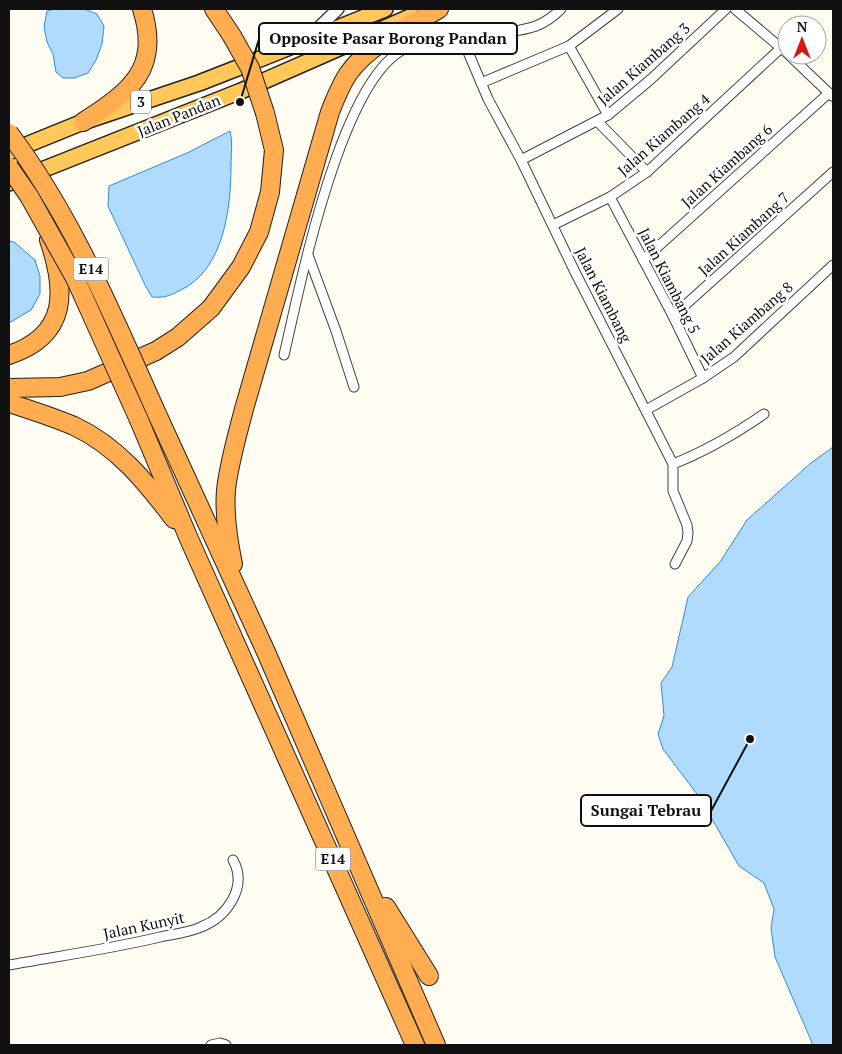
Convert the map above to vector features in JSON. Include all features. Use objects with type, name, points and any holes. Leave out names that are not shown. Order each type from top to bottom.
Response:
[{"type":"highway","points":[[83,122],[115,102],[132,85],[141,72],[147,56],[148,35],[142,9]]},
{"type":"highway","points":[[9,388],[60,387],[98,377],[156,351],[178,337],[211,308],[241,267],[259,232],[270,192],[274,150],[265,113],[250,68],[214,9]]},
{"type":"highway","name":"Jalan Pandan","points":[[9,152],[83,122],[199,83],[385,9]]},
{"type":"highway","name":"Jalan Pandan","points":[[9,182],[241,91],[430,9]]},
{"type":"highway","points":[[238,591],[228,536],[226,490],[244,409],[330,112],[342,84],[349,72],[357,64],[376,47],[439,9]]},
{"type":"highway","name":"E14","points":[[9,133],[48,192],[90,265],[238,591],[357,860],[436,1045]]},
{"type":"highway","points":[[9,167],[42,219],[59,275],[60,288],[58,310],[42,337],[26,348],[9,355]]},
{"type":"highway","name":"E14","points":[[42,219],[75,278],[139,420],[189,539],[415,1045]]},
{"type":"highway","points":[[9,403],[76,427],[124,459],[147,483],[189,539]]},
{"type":"highway","points":[[357,860],[429,976]]},
{"type":"street","points":[[304,42],[338,9]]},
{"type":"street","points":[[284,355],[308,255],[337,153],[367,88],[384,65],[393,56],[406,48],[417,45],[449,47],[465,45],[534,26],[553,16],[561,9]]},
{"type":"street","points":[[481,83],[569,46],[618,9]]},
{"type":"street","name":"Jalan Kiambang 3","points":[[521,160],[608,115],[650,80],[726,9]]},
{"type":"street","points":[[735,9],[777,44]]},
{"type":"street","name":"Jalan Kiambang","points":[[465,45],[481,83],[673,464]]},
{"type":"street","points":[[569,46],[608,115]]},
{"type":"street","name":"Jalan Kiambang 4","points":[[553,225],[610,197],[647,172],[777,60]]},
{"type":"street","points":[[800,65],[831,95]]},
{"type":"street","name":"Jalan Kiambang 6","points":[[643,260],[831,95]]},
{"type":"street","points":[[597,121],[647,172]]},
{"type":"street","name":"Jalan Kiambang 7","points":[[673,316],[833,172]]},
{"type":"street","name":"Jalan Kiambang 5","points":[[610,197],[673,316],[703,378]]},
{"type":"street","points":[[308,255],[354,387]]},
{"type":"street","name":"Jalan Kiambang 8","points":[[646,410],[703,378],[734,357],[833,265]]},
{"type":"street","points":[[675,564],[687,542],[688,533],[673,491],[673,464],[694,456],[735,434],[764,414]]},
{"type":"street","name":"Jalan Kunyit","points":[[9,965],[131,944],[201,927],[222,914],[237,892],[238,878],[236,865],[233,860]]},
{"type":"street","points":[[211,1045],[220,1043],[226,1045]]},
{"type":"water","points":[[54,9],[84,9],[97,14],[104,26],[102,44],[96,60],[88,73],[74,78],[63,78],[56,72],[53,54],[47,42],[44,27],[47,11]]},
{"type":"water","points":[[230,131],[232,148],[231,182],[227,218],[216,253],[207,268],[181,290],[170,295],[152,297],[108,206],[109,186],[187,153]]},
{"type":"water","points":[[9,241],[14,242],[35,260],[40,276],[40,294],[31,310],[9,323]]},
{"type":"water","points":[[833,447],[833,1045],[813,1045],[775,957],[771,928],[774,909],[764,883],[739,866],[700,798],[663,749],[658,734],[664,716],[661,683],[672,667],[688,597],[720,562],[747,520],[811,463]]},
{"type":"place","name":"Opposite Pasar Borong Pandan","points":[[240,102]]},
{"type":"place","name":"Sungai Tebrau","points":[[750,739]]}]
